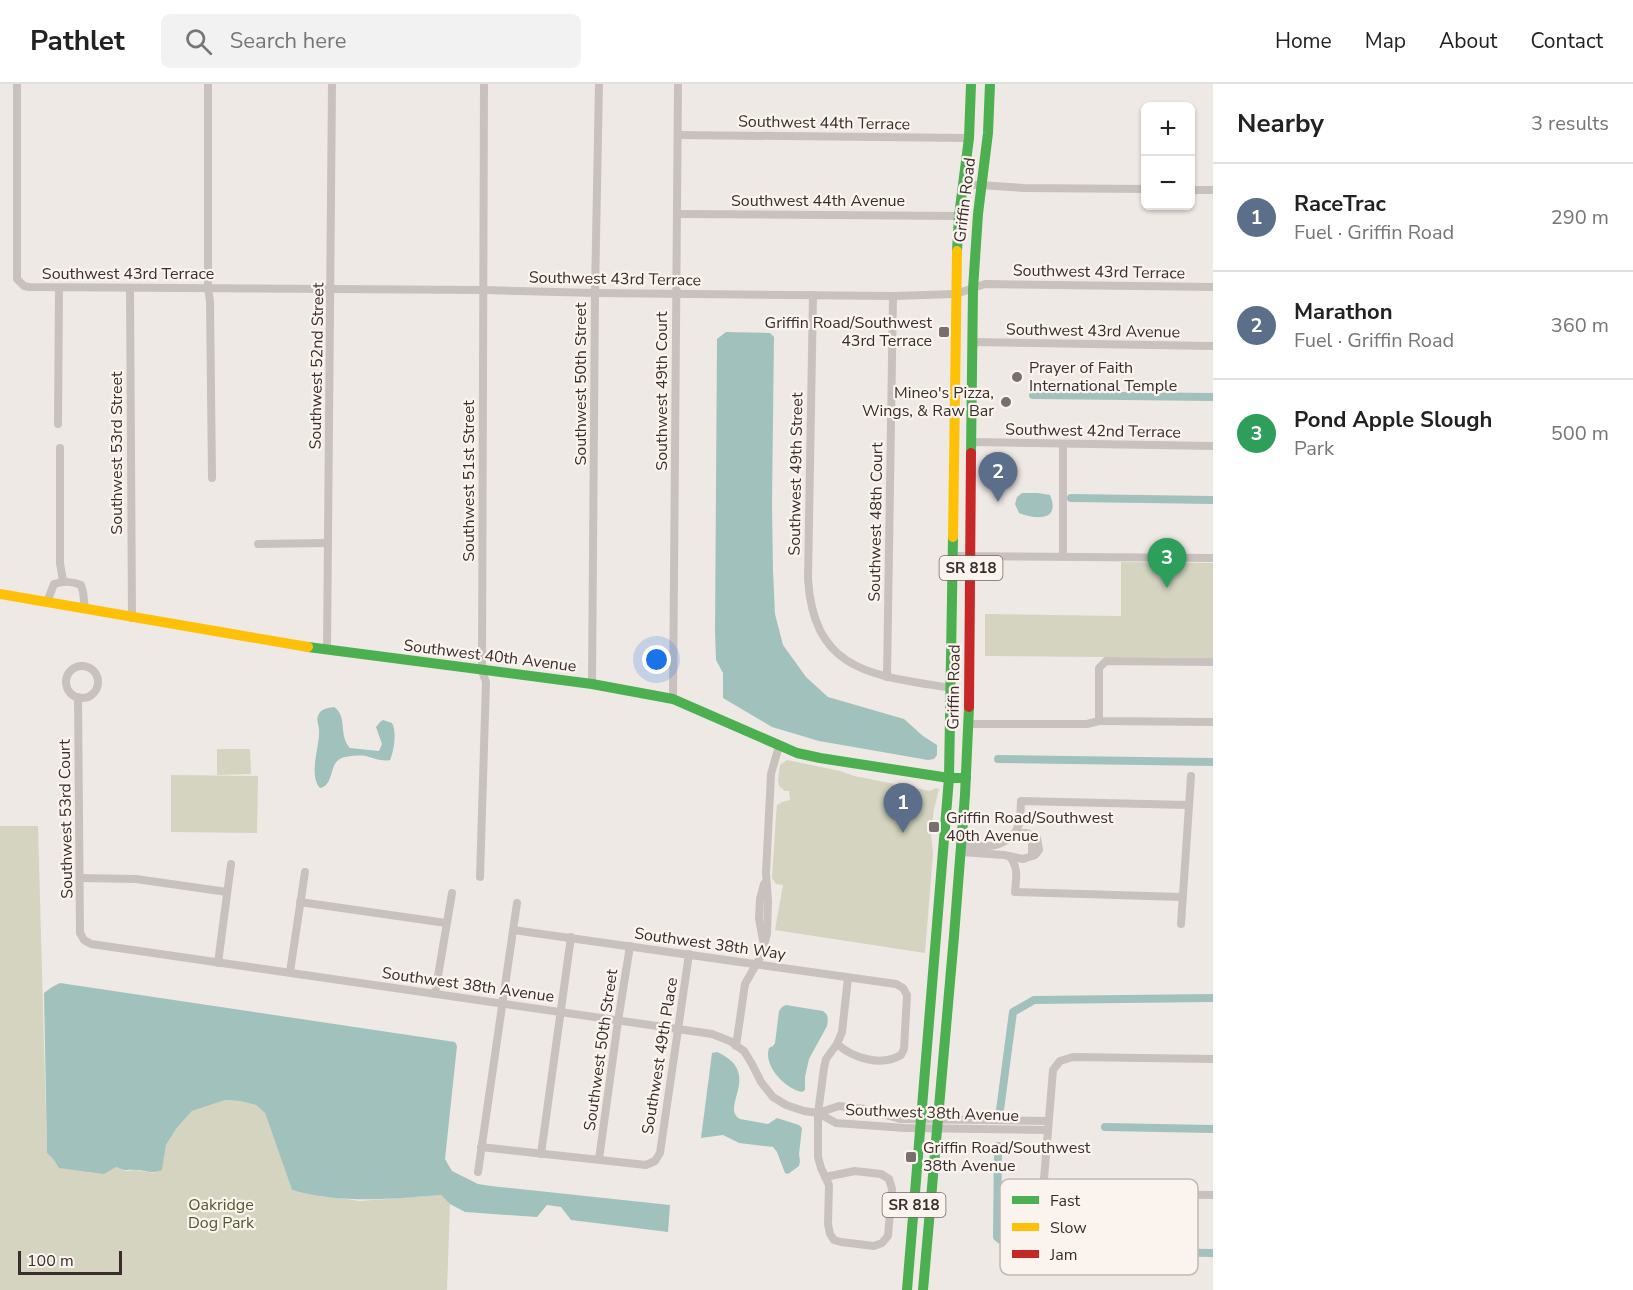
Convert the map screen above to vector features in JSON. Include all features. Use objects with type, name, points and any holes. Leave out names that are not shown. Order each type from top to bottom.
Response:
[{"type":"main road","name":"Griffin Road","points":[[907,1290],[949,778],[956,294],[959,216],[969,138],[971,84]]},
{"type":"main road","name":"Griffin Road","points":[[923,1290],[962,848],[969,724],[973,289],[975,238],[988,134],[990,84]]},
{"type":"main road","name":"Southwest 40th Avenue","points":[[0,594],[251,638],[592,684],[673,699],[797,753],[949,778],[966,778]]},
{"type":"street","name":"Southwest 43rd Terrace","points":[[17,84],[17,279],[24,286],[29,287],[893,296],[956,294],[985,284],[1213,287]]},
{"type":"street","points":[[208,84],[208,288],[212,478]]},
{"type":"street","name":"Southwest 52nd Street","points":[[327,649],[332,84]]},
{"type":"street","name":"Southwest 51st Street","points":[[480,877],[486,682],[482,670],[484,84]]},
{"type":"street","name":"Southwest 50th Street","points":[[592,684],[599,84]]},
{"type":"street","name":"Southwest 49th Court","points":[[673,699],[678,84]]},
{"type":"street","name":"Southwest 44th Terrace","points":[[678,135],[969,138]]},
{"type":"street","points":[[963,184],[1024,188],[1141,189]]},
{"type":"street","points":[[1195,190],[1213,190]]},
{"type":"street","name":"Southwest 44th Avenue","points":[[677,214],[959,216]]},
{"type":"street","points":[[58,424],[59,288]]},
{"type":"street","name":"Southwest 53rd Street","points":[[130,288],[132,618]]},
{"type":"street","name":"Southwest 49th Street","points":[[813,295],[808,579],[813,613],[831,648],[861,669],[887,677]]},
{"type":"street","name":"Southwest 48th Court","points":[[887,677],[893,296]]},
{"type":"street","name":"Southwest 43rd Avenue","points":[[973,342],[1213,346]]},
{"type":"street","name":"Southwest 42nd Terrace","points":[[972,442],[1213,446]]},
{"type":"street","points":[[1063,444],[1063,556]]},
{"type":"street","points":[[60,448],[60,563],[63,581]]},
{"type":"street","points":[[258,544],[327,543]]},
{"type":"street","points":[[953,556],[1213,558]]},
{"type":"street","points":[[47,602],[54,584],[72,581],[81,585],[84,592],[85,609]]},
{"type":"street","points":[[1099,721],[1099,668],[1106,661],[1213,662]]},
{"type":"street","name":"Southwest 53rd Court","points":[[86,666],[94,672],[98,681],[97,686],[87,697],[78,697],[69,691],[66,680],[75,667],[86,666]]},
{"type":"street","points":[[887,677],[951,688]]},
{"type":"street","name":"Southwest 53rd Court","points":[[78,697],[80,933],[84,940]]},
{"type":"street","points":[[969,724],[1088,724],[1099,721],[1213,722]]},
{"type":"street","points":[[736,1046],[745,984],[762,953],[767,934],[766,873],[771,774],[779,746]]},
{"type":"street","points":[[1181,924],[1191,776]]},
{"type":"street","points":[[962,848],[996,846],[1006,842],[1015,833],[1020,822],[1021,801],[1188,805]]},
{"type":"street","points":[[1020,822],[1029,834]]},
{"type":"street","points":[[1015,833],[1029,834],[1037,838],[1039,850],[1023,860],[1017,870]]},
{"type":"street","points":[[962,848],[1023,860]]},
{"type":"street","points":[[1010,857],[1017,870],[1015,892],[1182,897]]},
{"type":"street","points":[[218,963],[231,864]]},
{"type":"street","points":[[290,972],[305,872]]},
{"type":"street","points":[[80,878],[136,879],[227,892]]},
{"type":"street","points":[[435,994],[452,893]]},
{"type":"street","points":[[300,902],[446,923]]},
{"type":"street","points":[[478,1172],[517,903]]},
{"type":"street","name":"Southwest 38th Way","points":[[513,930],[896,984],[903,988],[907,995],[904,1049],[901,1055],[896,1059],[888,1060],[867,1059],[844,1050],[837,1044]]},
{"type":"street","points":[[541,1154],[571,937]]},
{"type":"street","name":"Southwest 38th Avenue","points":[[84,940],[91,944],[712,1034],[730,1041],[744,1051],[761,1082],[773,1097],[786,1105],[818,1113],[836,1123],[1048,1126]]},
{"type":"street","name":"Southwest 50th Street","points":[[599,1159],[630,946]]},
{"type":"street","name":"Southwest 49th Place","points":[[599,1159],[646,1165],[655,1161],[660,1153],[690,954]]},
{"type":"street","points":[[825,1178],[855,1171],[881,1174],[889,1179],[892,1190],[888,1236],[882,1243],[874,1246],[834,1240],[828,1224],[829,1191],[818,1157],[818,1113],[826,1059],[837,1044],[842,1032],[848,978]]},
{"type":"street","points":[[1044,1179],[1053,1070],[1060,1061],[1073,1057],[1213,1059]]},
{"type":"street","name":"Southwest 38th Avenue","points":[[818,1113],[847,1107],[865,1109],[921,1124]]},
{"type":"street","points":[[481,1147],[599,1159]]},
{"type":"street","points":[[1198,1195],[1213,1195]]},
{"type":"green space","points":[[1121,562],[1213,563],[1213,658],[985,656],[985,614],[1121,616]]},
{"type":"green space","points":[[217,749],[250,749],[251,774],[217,775]]},
{"type":"green space","points":[[787,760],[930,791],[939,789],[931,834],[933,853],[925,953],[775,930],[783,885],[776,884],[772,878],[777,805],[790,800],[789,791],[779,786],[778,780],[780,765]]},
{"type":"green space","points":[[171,775],[258,776],[257,833],[171,832]]},
{"type":"green space","name":"Oakridge Dog Park","points":[[0,826],[38,826],[47,1153],[59,1168],[116,1167],[126,1171],[154,1173],[162,1169],[166,1145],[192,1111],[224,1100],[256,1105],[265,1113],[292,1190],[359,1201],[441,1195],[450,1204],[447,1290],[0,1290]]},
{"type":"water","points":[[726,332],[770,333],[774,337],[773,571],[775,614],[783,645],[806,677],[828,697],[904,719],[937,745],[937,755],[934,759],[928,760],[819,741],[772,727],[723,698],[723,673],[716,660],[715,632],[717,339]]},
{"type":"water","points":[[1022,493],[1050,495],[1053,504],[1050,514],[1033,517],[1019,513],[1015,504],[1017,497]]},
{"type":"water","points":[[334,707],[341,715],[344,737],[350,748],[379,751],[382,744],[376,727],[383,720],[392,723],[394,727],[394,747],[390,760],[363,756],[342,758],[335,764],[328,783],[320,788],[315,776],[319,737],[317,718],[322,710]]},
{"type":"water","points":[[60,983],[455,1042],[457,1046],[445,1159],[452,1171],[478,1184],[670,1205],[668,1232],[571,1220],[561,1207],[547,1205],[537,1217],[465,1212],[450,1204],[441,1195],[348,1199],[292,1190],[265,1113],[256,1105],[240,1101],[225,1100],[192,1111],[166,1145],[162,1170],[152,1172],[116,1167],[104,1174],[59,1168],[47,1153],[44,993]]},
{"type":"water","points":[[786,1005],[823,1011],[828,1017],[827,1026],[809,1059],[805,1090],[802,1092],[783,1082],[769,1062],[769,1048],[775,1043],[779,1011]]},
{"type":"water","points":[[717,1052],[731,1060],[737,1070],[739,1079],[734,1106],[735,1114],[740,1119],[768,1124],[777,1118],[802,1128],[799,1166],[788,1174],[785,1173],[773,1147],[739,1143],[723,1135],[701,1138],[712,1053]]},
{"type":"waterway","points":[[1033,395],[1213,397]]},
{"type":"waterway","points":[[1071,498],[1213,500]]},
{"type":"waterway","points":[[998,759],[1213,762]]},
{"type":"waterway","points":[[1000,1110],[1013,1012],[1034,1000],[1213,998]]},
{"type":"waterway","points":[[1105,1127],[1213,1129]]},
{"type":"waterway","points":[[998,1146],[997,1237],[1000,1239]]},
{"type":"waterway","points":[[1198,1253],[1213,1253]]},
{"type":"traffic: fast","points":[[957,251],[969,138],[971,84]]},
{"type":"traffic: fast","points":[[971,453],[973,289],[978,214],[988,133],[990,84]]},
{"type":"traffic: fast","points":[[907,1290],[949,778],[953,537]]},
{"type":"traffic: fast","points":[[308,647],[592,684],[673,699],[797,753],[949,778],[966,778]]},
{"type":"traffic: fast","points":[[923,1290],[954,936],[969,707]]},
{"type":"traffic: slow","points":[[953,537],[957,251]]},
{"type":"traffic: slow","points":[[0,594],[308,647]]},
{"type":"traffic: jam","points":[[969,707],[971,453]]},
{"type":"place","name":"Griffin Road/Southwest 43rd Terrace","points":[[944,332]]},
{"type":"place","name":"Prayer of Faith International Temple","points":[[1017,377]]},
{"type":"place","name":"Mineo's Pizza, Wings, & Raw Bar","points":[[1006,402]]},
{"type":"place","name":"Marathon","points":[[998,502]]},
{"type":"place","name":"Pond Apple Slough","points":[[1167,588]]},
{"type":"place","name":"Griffin Road/Southwest 40th Avenue","points":[[934,827]]},
{"type":"place","name":"RaceTrac","points":[[903,833]]},
{"type":"place","name":"Griffin Road/Southwest 38th Avenue","points":[[911,1157]]}]
